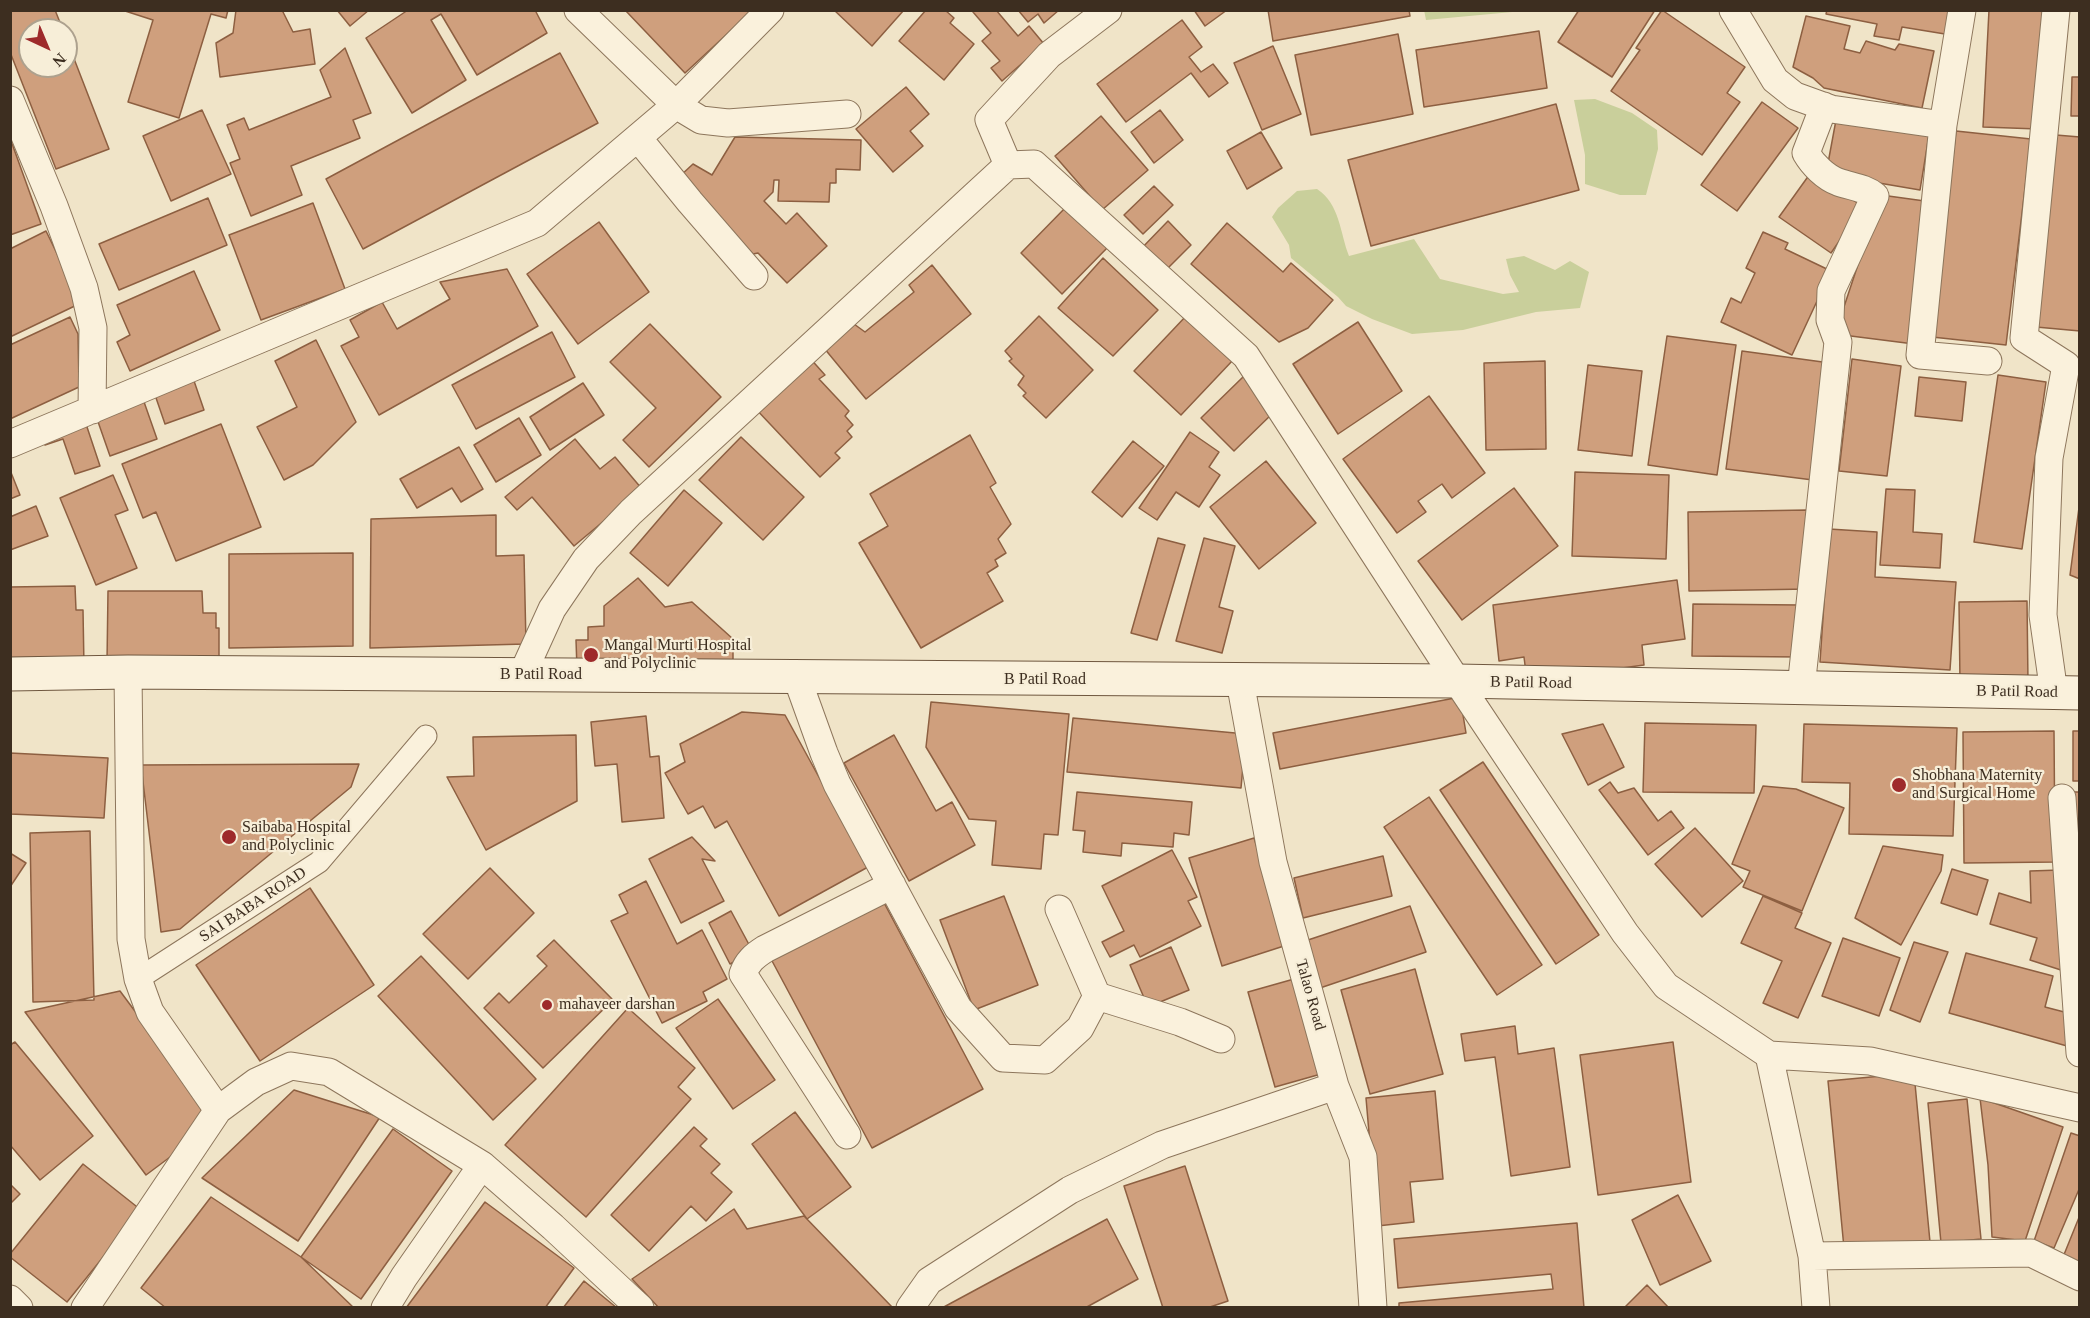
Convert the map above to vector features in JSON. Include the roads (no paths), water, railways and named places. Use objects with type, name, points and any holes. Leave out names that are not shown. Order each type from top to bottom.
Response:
[{"type":"main road","name":"B Patil Road","points":[[12,678],[128,672],[1456,681],[2067,693]]},
{"type":"street","points":[[579,10],[676,105],[701,120],[728,123],[847,114]]},
{"type":"street","points":[[10,444],[537,223],[676,105],[770,10]]},
{"type":"street","points":[[1008,165],[989,120],[1050,55],[1108,10]]},
{"type":"street","points":[[1733,10],[1775,80],[1796,96],[1824,106],[1943,125]]},
{"type":"street","points":[[1962,10],[1943,125],[1920,355],[1988,361]]},
{"type":"street","points":[[2056,10],[2024,338],[2066,365],[2049,458],[2043,615],[2067,693]]},
{"type":"street","points":[[10,100],[54,206],[84,288],[93,328],[92,410]]},
{"type":"street","points":[[1801,688],[1838,342],[1830,320],[1831,291],[1875,196],[1867,189],[1836,181],[1812,165],[1806,153],[1824,106]]},
{"type":"street","points":[[638,138],[754,276]]},
{"type":"street","points":[[522,675],[552,609],[586,559],[631,512],[1008,165],[1034,164],[1246,356],[1456,681],[1625,933],[1666,986],[1769,1055],[1870,1061],[2079,1108]]},
{"type":"street","points":[[128,672],[131,939],[138,979],[150,1012],[218,1110]]},
{"type":"street","points":[[797,678],[837,783],[958,1008],[1003,1058],[1045,1060],[1080,1028],[1097,996]]},
{"type":"street","name":"Talao Road","points":[[1240,681],[1272,862],[1335,1086],[1363,1157],[1373,1308]]},
{"type":"street","name":"SAI BABA ROAD","points":[[138,979],[319,862],[426,736]]},
{"type":"street","points":[[2062,798],[2079,1053]]},
{"type":"street","points":[[847,1135],[743,974],[754,956],[765,949],[892,885]]},
{"type":"street","points":[[1059,909],[1097,996],[1180,1022],[1221,1039]]},
{"type":"street","points":[[1769,1055],[1812,1256],[1816,1308]]},
{"type":"street","points":[[86,1308],[218,1110],[256,1082],[291,1066],[329,1072],[482,1165],[640,1308]]},
{"type":"street","points":[[910,1308],[929,1281],[1070,1190],[1162,1145],[1335,1086]]},
{"type":"street","points":[[385,1308],[482,1165]]},
{"type":"street","points":[[1812,1256],[2031,1252],[2079,1277]]},
{"type":"street","points":[[10,1299],[19,1308]]},
{"type":"place","name":"Mangal Murti Hospital and Polyclinic","points":[[591,655]]},
{"type":"place","name":"Shobhana Maternity and Surgical Home","points":[[1899,785]]},
{"type":"place","name":"Saibaba Hospital and Polyclinic","points":[[229,837]]},
{"type":"place","name":"mahaveer darshan","points":[[547,1005]]}]
